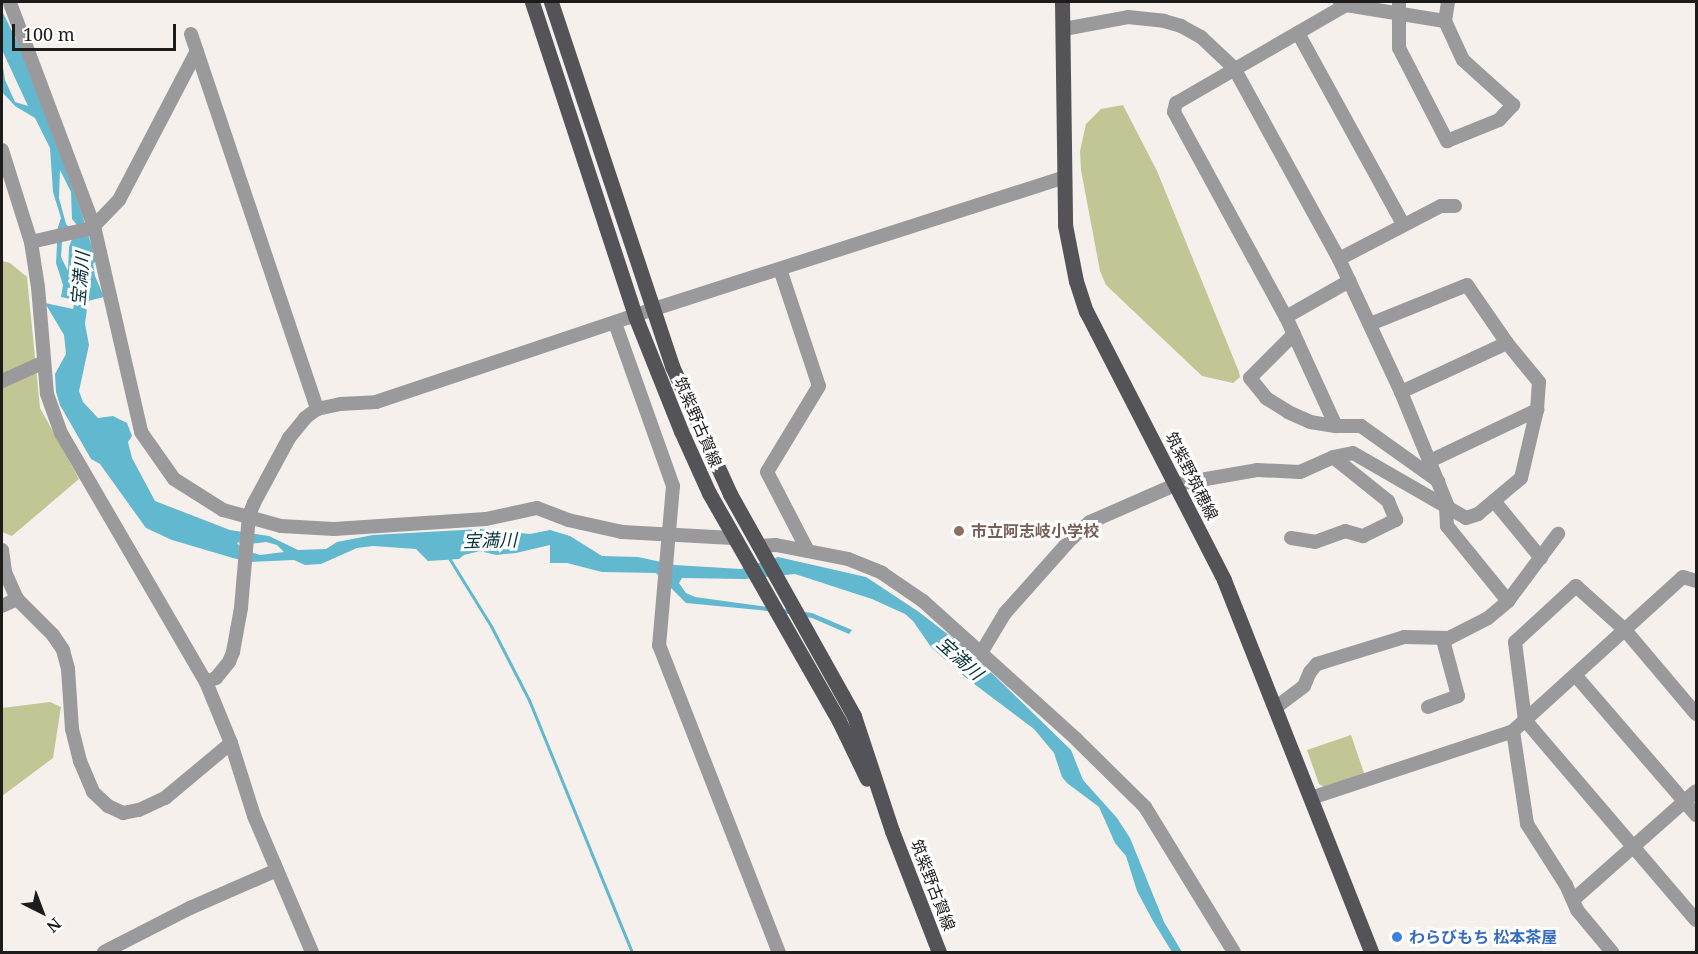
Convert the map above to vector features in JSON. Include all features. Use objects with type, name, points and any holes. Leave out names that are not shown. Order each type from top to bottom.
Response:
[{"type":"main road","name":"筑紫野古賀線","points":[[532,2],[635,316],[681,431],[733,538],[784,622],[839,721],[892,831]]},
{"type":"main road","name":"筑紫野古賀線","points":[[551,2],[651,310],[672,366],[730,494],[854,716],[892,831],[939,952]]},
{"type":"main road","name":"筑紫野筑穂線","points":[[1062,2],[1065,225],[1076,281],[1086,311],[1177,484],[1224,580],[1371,952]]},
{"type":"street","points":[[1399,8],[1399,48],[1447,141],[1499,120],[1513,105],[1463,60],[1445,21],[1448,2]]},
{"type":"street","points":[[10,3],[93,227],[141,432],[174,479],[223,510],[249,519],[281,525],[334,529],[486,519],[537,508],[568,520],[622,532],[668,537],[733,538]]},
{"type":"street","points":[[1336,426],[1286,317],[1174,112],[1176,103],[1298,33],[1343,3],[1399,8],[1445,21]]},
{"type":"street","points":[[1064,29],[1128,17],[1164,21],[1201,37],[1234,68],[1338,259],[1370,324],[1438,481],[1448,508],[1448,526],[1508,601]]},
{"type":"street","points":[[1298,33],[1403,224]]},
{"type":"street","points":[[191,34],[317,409]]},
{"type":"street","points":[[33,241],[93,227],[119,200],[196,51]]},
{"type":"street","points":[[2,150],[33,241],[47,394],[62,433],[206,682],[231,743],[254,816],[312,952]]},
{"type":"street","points":[[206,682],[216,678],[230,662],[241,608],[249,519],[289,438],[305,418],[317,409],[340,404],[376,402],[651,310],[1063,178]]},
{"type":"street","points":[[1338,259],[1441,206],[1455,206]]},
{"type":"street","points":[[780,269],[819,386],[767,472],[808,552]]},
{"type":"street","points":[[1286,317],[1349,281]]},
{"type":"street","points":[[981,653],[1005,613],[1071,539],[1090,522],[1177,484],[1257,470],[1300,472],[1333,457],[1353,453],[1466,518],[1472,517],[1494,501],[1524,473],[1539,382],[1506,343],[1467,285],[1370,324]]},
{"type":"street","points":[[615,323],[673,486],[660,612],[659,645],[779,952]]},
{"type":"street","points":[[1294,334],[1250,378],[1266,398],[1310,422],[1336,426],[1361,426],[1438,481]]},
{"type":"street","points":[[1401,392],[1506,343]]},
{"type":"street","points":[[2,381],[44,362]]},
{"type":"street","points":[[1430,461],[1536,410]]},
{"type":"street","points":[[1291,538],[1315,542],[1345,531],[1363,536],[1396,520],[1388,501],[1333,457]]},
{"type":"street","points":[[1494,501],[1541,558]]},
{"type":"street","points":[[1275,708],[1304,686],[1310,672],[1317,664],[1404,637],[1443,640],[1488,618],[1508,601],[1558,534]]},
{"type":"street","points":[[761,550],[776,545],[848,559],[882,573],[923,601],[1145,807],[1234,952]]},
{"type":"street","points":[[2,550],[5,572],[17,599],[53,635],[63,651],[68,669],[72,729],[80,761],[93,792],[108,806],[123,813],[139,810],[165,798],[231,743]]},
{"type":"street","points":[[1311,798],[1513,731],[1683,577],[1696,580]]},
{"type":"street","points":[[1696,714],[1625,630],[1576,586],[1515,642],[1525,720],[1696,920]]},
{"type":"street","points":[[2,606],[17,599]]},
{"type":"street","points":[[1428,707],[1458,696],[1443,640]]},
{"type":"street","points":[[1576,676],[1696,814]]},
{"type":"street","points":[[1513,731],[1527,824],[1566,885],[1577,910],[1612,952]]},
{"type":"street","points":[[1573,900],[1696,791]]},
{"type":"street","points":[[104,952],[190,908],[277,870]]},
{"type":"green space","points":[[1123,105],[1157,171],[1239,372],[1240,377],[1233,383],[1202,376],[1106,285],[1100,271],[1081,170],[1080,151],[1086,124],[1101,109]]},
{"type":"green space","points":[[2,261],[10,263],[27,277],[40,408],[79,479],[12,536],[2,532]]},
{"type":"green space","points":[[50,702],[61,707],[53,758],[2,796],[2,708]]},
{"type":"green space","points":[[1351,735],[1365,776],[1327,789],[1319,784],[1307,750]]},
{"type":"water","name":"宝満川","points":[[2,11],[20,47],[82,214],[96,261],[93,264],[95,276],[104,297],[88,301],[85,324],[89,345],[79,391],[83,402],[98,418],[113,416],[127,423],[132,436],[128,442],[132,458],[155,501],[230,530],[269,536],[298,550],[326,549],[337,542],[373,535],[481,529],[530,534],[550,530],[570,536],[602,556],[638,557],[675,565],[741,569],[778,557],[866,577],[919,612],[968,650],[1071,750],[1083,780],[1117,818],[1130,838],[1164,922],[1182,952],[1172,952],[1153,921],[1137,891],[1126,856],[1115,843],[1099,807],[1062,777],[1054,753],[1034,729],[965,677],[931,647],[913,621],[905,614],[872,599],[795,574],[744,579],[682,578],[679,583],[686,593],[695,597],[812,613],[852,630],[849,634],[812,618],[686,603],[656,573],[602,572],[567,563],[550,563],[550,545],[516,553],[496,555],[480,551],[464,555],[459,559],[428,561],[416,549],[373,546],[357,548],[321,564],[305,565],[294,560],[249,562],[172,540],[146,528],[100,464],[91,459],[60,405],[56,392],[55,374],[66,354],[64,335],[45,303],[73,309],[75,300],[61,297],[63,285],[56,263],[58,227],[61,218],[53,192],[50,148],[35,118],[15,106],[2,92],[2,61],[5,80],[15,102],[28,106],[2,50]],"holes":[[[60,170],[71,192],[72,219],[77,225],[77,237],[66,224],[59,198]],[[63,227],[72,239],[69,247],[68,271],[61,257]],[[266,542],[277,545],[284,552],[260,555],[242,549],[237,543]]]},
{"type":"waterway","points":[[449,558],[491,626],[529,700],[632,952]]},
{"type":"place","name":"市立阿志岐小学校","points":[[959,531]]},
{"type":"place","name":"わらびもち 松本茶屋","points":[[1397,937]]}]
